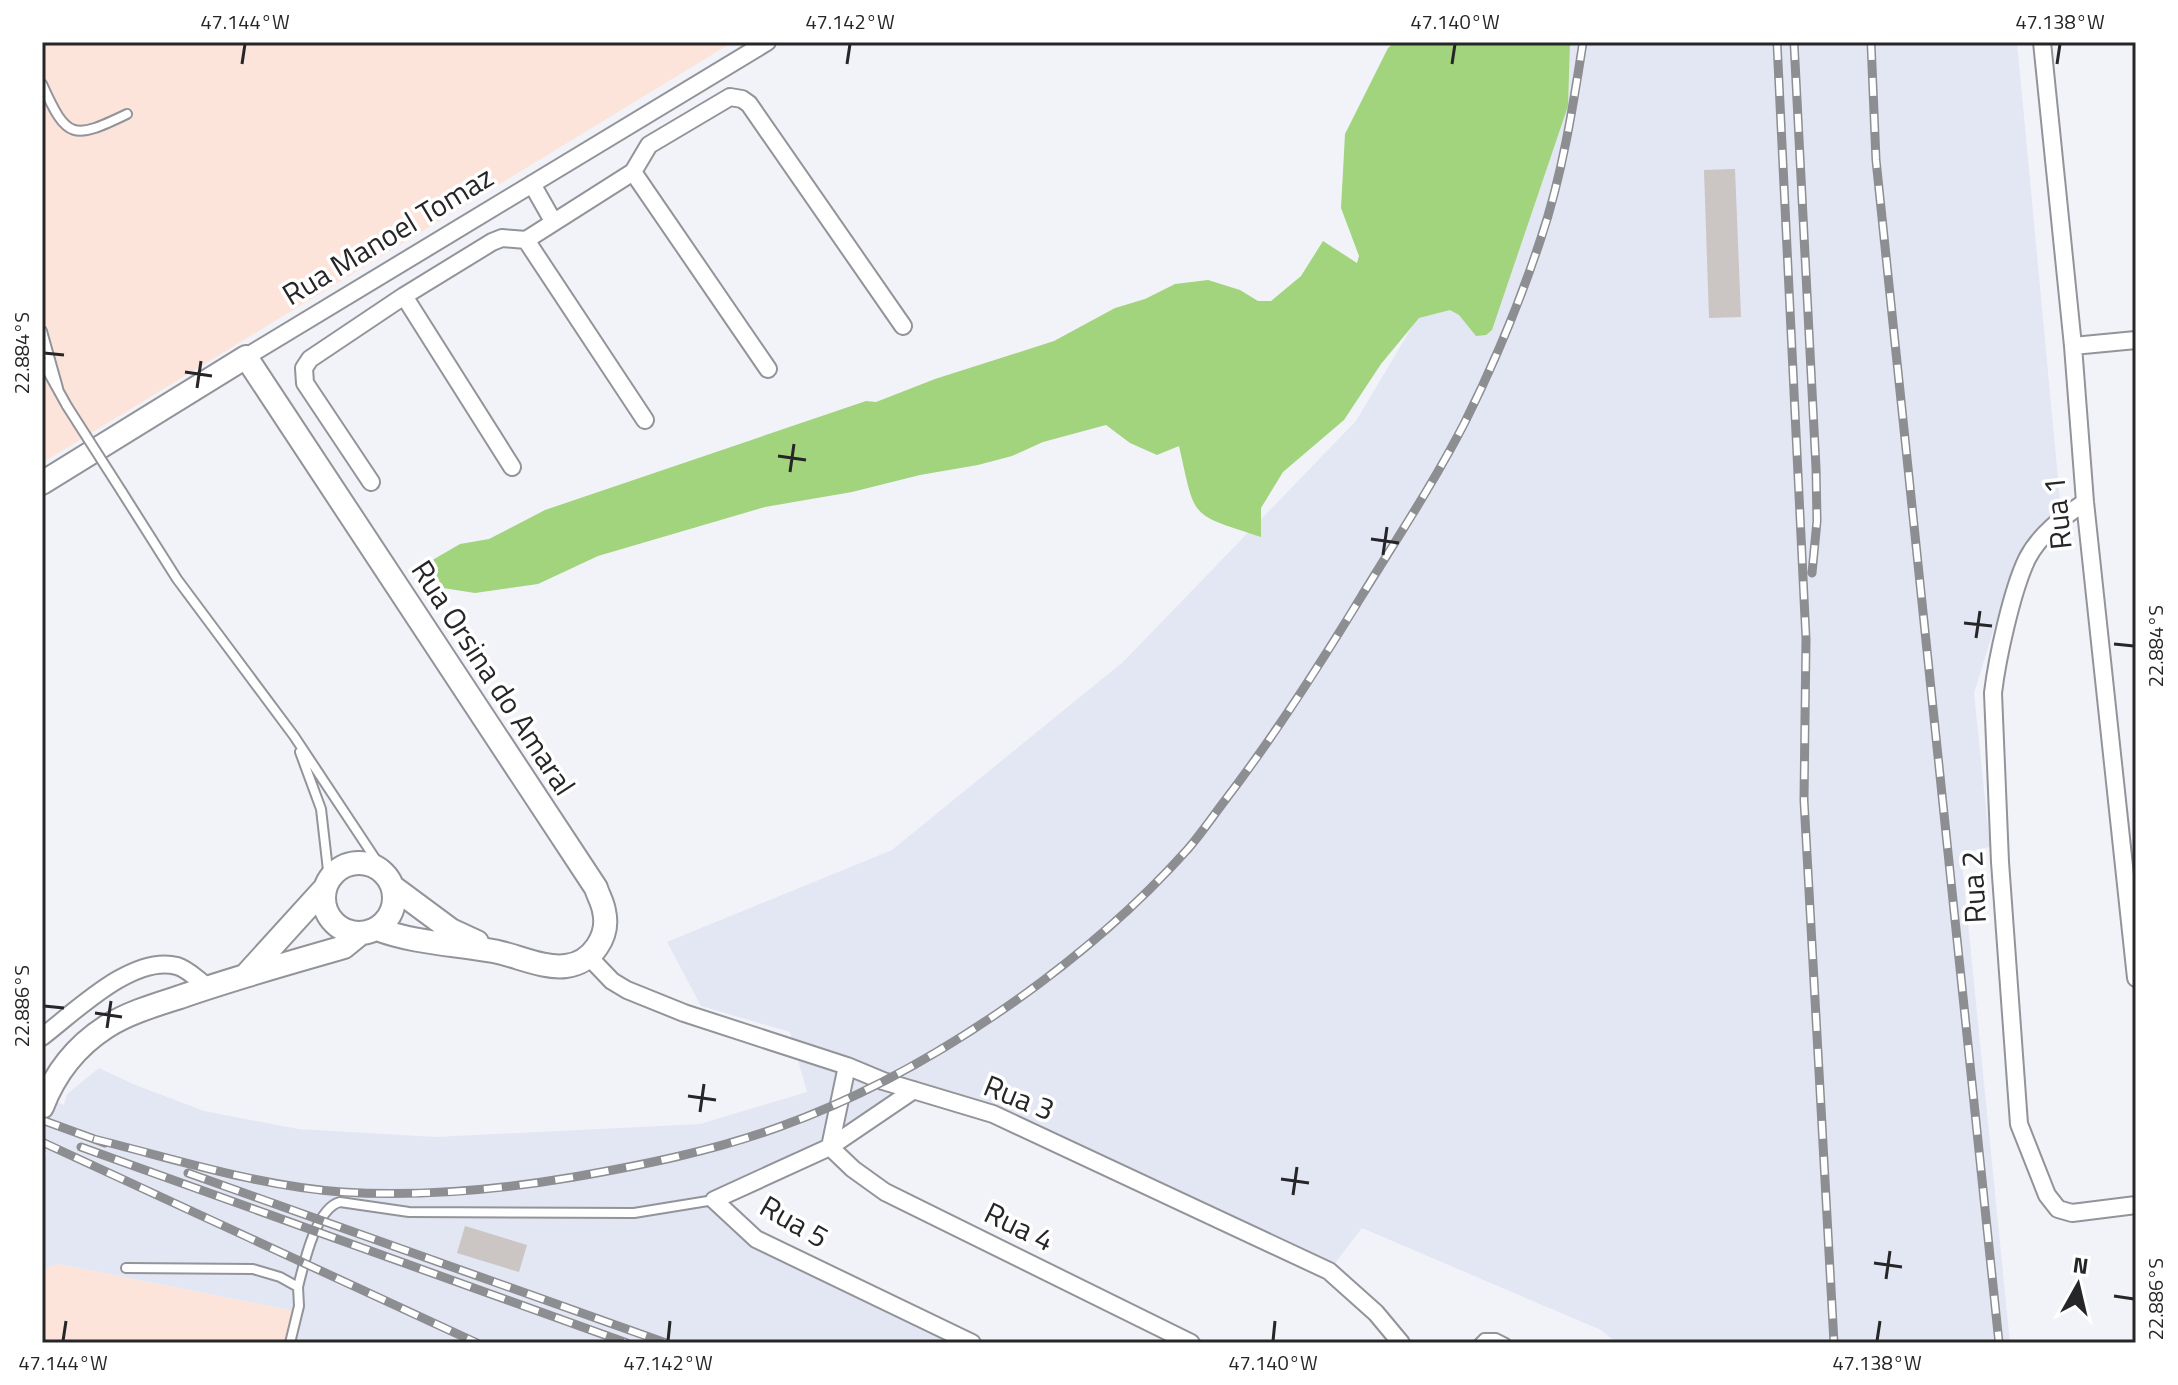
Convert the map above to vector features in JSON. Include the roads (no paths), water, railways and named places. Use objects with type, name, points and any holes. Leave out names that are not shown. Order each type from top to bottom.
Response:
[{"type":"street","name":"Rua Manoel Tomaz","points":[[42,483],[767,42]]},
{"type":"street","name":"Rua 1","points":[[2042,42],[2073,346],[2085,502],[2136,978]]},
{"type":"street","points":[[371,482],[305,383],[304,368],[310,359],[492,242],[502,238],[526,240],[633,172],[649,145],[730,97],[749,104],[903,326]]},
{"type":"street","points":[[633,172],[768,369]]},
{"type":"street","points":[[532,184],[553,221]]},
{"type":"street","points":[[526,240],[645,420]]},
{"type":"street","points":[[404,296],[512,467]]},
{"type":"street","points":[[2073,346],[2136,340]]},
{"type":"street","name":"Rua Orsina do Amaral","points":[[246,357],[596,888],[605,913],[604,932],[599,946],[589,957]]},
{"type":"street","name":"Rua 2","points":[[2085,502],[2041,539],[2028,559],[1995,669],[1993,693],[2000,862],[2019,1124],[2047,1195],[2058,1209],[2072,1213],[2136,1205]]},
{"type":"street","points":[[246,976],[337,870],[360,863],[372,865],[391,884],[451,930],[496,951]]},
{"type":"street","points":[[327,884],[323,901],[327,914],[335,925],[347,932],[369,931],[496,951],[565,967],[589,957]]},
{"type":"street","points":[[42,1107],[48,1089],[62,1066],[107,1026],[208,987],[344,947],[391,915],[395,896],[391,884]]},
{"type":"street","name":"Rua 3","points":[[589,957],[612,981],[627,990],[684,1013],[847,1066],[883,1081],[993,1114],[1329,1271],[1376,1313],[1401,1343]]},
{"type":"street","points":[[42,1037],[115,982],[133,971],[155,964],[180,966],[208,987]]},
{"type":"street","points":[[830,1147],[847,1066]]},
{"type":"street","name":"Rua 5","points":[[914,1090],[830,1147],[714,1200],[756,1239],[972,1343]]},
{"type":"street","name":"Rua 4","points":[[830,1147],[853,1169],[885,1192],[1191,1343]]},
{"type":"lane","points":[[42,84],[64,126],[77,131],[90,132],[127,114]]},
{"type":"lane","points":[[42,331],[58,388]]},
{"type":"lane","points":[[42,361],[67,406],[177,579],[294,736],[391,884]]},
{"type":"lane","points":[[294,736],[321,809],[327,884]]},
{"type":"lane","points":[[290,1343],[299,1306],[298,1287],[304,1261],[324,1211],[331,1204],[340,1202],[409,1212],[634,1213],[714,1200]]},
{"type":"lane","points":[[126,1268],[253,1269],[280,1277],[298,1287]]},
{"type":"lane","points":[[1479,1343],[1484,1338],[1496,1338],[1506,1343]]},
{"type":"railway","points":[[94,1139],[248,1178],[342,1192],[400,1194],[458,1191],[574,1177],[729,1143],[834,1105],[945,1047],[1051,974],[1146,893],[1202,831],[1296,700],[1440,468],[1496,356],[1541,238],[1561,166],[1583,42]]},
{"type":"railway","points":[[1777,42],[1806,639],[1804,800],[1834,1343]]},
{"type":"railway","points":[[1794,42],[1816,468],[1817,521],[1812,573]]},
{"type":"railway","points":[[1871,42],[1876,160],[1999,1343]]},
{"type":"railway","points":[[42,1120],[105,1143]]},
{"type":"railway","points":[[42,1142],[477,1343]]},
{"type":"railway","points":[[81,1147],[627,1343]]},
{"type":"railway","points":[[188,1173],[666,1343]]}]
